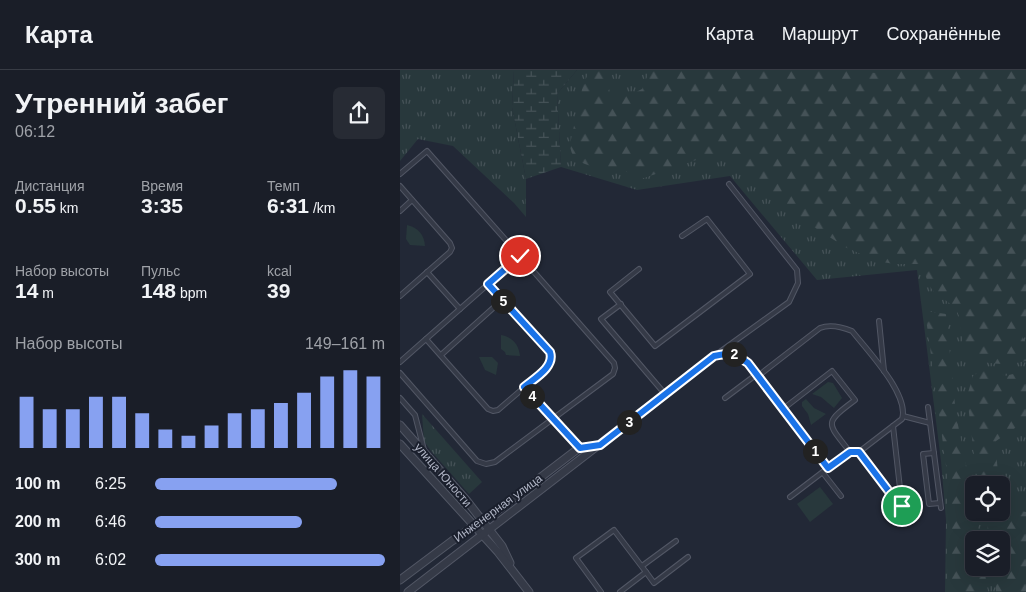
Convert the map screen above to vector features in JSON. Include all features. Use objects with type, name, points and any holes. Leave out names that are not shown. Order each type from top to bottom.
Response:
[{"type":"street","name":"Инженерная улица","points":[[408,592],[644,410]]},
{"type":"street","name":"улица Юности","points":[[400,425],[489,529],[503,548],[516,576]]},
{"type":"street","name":"Инженерная улица","points":[[400,580],[580,448],[600,445]]},
{"type":"street","name":"улица Юности","points":[[402,449],[498,552],[529,592]]},
{"type":"lane","points":[[400,174],[427,151],[615,365],[613,374],[491,464],[477,461],[400,373]]},
{"type":"lane","points":[[644,410],[789,302],[798,283],[797,270],[729,184]]},
{"type":"lane","points":[[400,186],[452,245],[450,252],[400,296]]},
{"type":"lane","points":[[400,211],[412,200]]},
{"type":"lane","points":[[639,268],[610,292],[655,346],[750,274],[707,219],[682,236]]},
{"type":"lane","points":[[400,362],[520,256]]},
{"type":"lane","points":[[427,272],[460,309]]},
{"type":"lane","points":[[426,339],[490,411],[498,410],[549,366],[551,355],[488,284]]},
{"type":"lane","points":[[440,355],[502,300]]},
{"type":"lane","points":[[621,304],[601,320],[665,394]]},
{"type":"lane","points":[[879,321],[885,373]]},
{"type":"lane","points":[[724,398],[824,326],[844,328],[852,331],[894,386],[903,406],[902,419],[859,452],[850,452],[790,498]]},
{"type":"lane","points":[[714,356],[729,353],[737,355],[748,363],[828,468]]},
{"type":"lane","points":[[783,409],[832,371],[855,400],[835,415],[832,422],[832,428],[850,452]]},
{"type":"lane","points":[[524,387],[580,448]]},
{"type":"lane","points":[[400,398],[415,415],[426,454]]},
{"type":"lane","points":[[928,406],[941,505],[929,504],[923,454],[934,453]]},
{"type":"lane","points":[[903,416],[930,423]]},
{"type":"lane","points":[[859,452],[900,506],[902,506],[893,426]]},
{"type":"lane","points":[[823,473],[840,496]]},
{"type":"lane","points":[[601,592],[576,558],[614,530],[654,583],[688,557]]},
{"type":"lane","points":[[642,566],[676,541]]},
{"type":"lane","points":[[620,592],[646,572]]},
{"type":"green space","points":[[400,70],[514,70],[512,107],[526,179],[526,217],[514,203],[453,146],[418,139],[400,161]]},
{"type":"green space","points":[[514,70],[577,70],[557,94],[561,167],[526,179],[512,107]]},
{"type":"green space","points":[[577,70],[1026,70],[1026,592],[945,592],[946,520],[941,461],[917,270],[817,280],[730,176],[637,190],[561,167],[557,94]]},
{"type":"green space","points":[[590,70],[605,70],[610,93],[614,96],[622,97],[642,89],[650,70],[856,70],[878,73],[899,70],[1026,70],[1026,328],[1018,329],[1026,343],[1026,361],[1000,364],[975,358],[964,345],[957,311],[931,288],[919,264],[894,264],[877,261],[845,247],[789,211],[725,150],[644,178],[621,170],[582,163],[572,152],[570,144],[583,85]]},
{"type":"green space","points":[[407,225],[420,232],[425,246],[410,245],[406,239]]},
{"type":"green space","points":[[925,311],[946,314],[956,415],[968,476],[965,476],[965,521],[977,521],[979,531],[965,531],[965,576],[985,576],[988,592],[948,592],[947,473]]},
{"type":"green space","points":[[501,335],[515,342],[520,356],[506,355],[501,349]]},
{"type":"green space","points":[[479,357],[492,357],[498,363],[496,375],[485,370]]},
{"type":"green space","points":[[991,368],[1005,376],[1026,372],[1026,425],[1018,426],[996,441],[999,476],[977,476],[976,472],[967,396],[973,376],[983,369]]},
{"type":"green space","points":[[828,382],[833,383],[842,398],[834,408],[821,397],[812,394]]},
{"type":"green space","points":[[806,399],[814,408],[826,414],[811,425],[808,414],[802,406],[802,402]]},
{"type":"green space","points":[[422,414],[482,482],[469,494],[424,441]]},
{"type":"green space","points":[[820,487],[833,504],[810,522],[797,504]]},
{"type":"green space","points":[[1010,508],[1026,512],[1026,592],[996,592],[995,576],[1010,576],[1010,531],[988,531],[987,521],[1010,521]]},
{"type":"route","points":[[520,256],[488,284],[550,352],[552,359],[549,366],[524,387],[580,448],[600,445],[714,356],[729,353],[737,355],[748,363],[828,468],[850,452],[859,452],[900,506],[902,506]]}]
